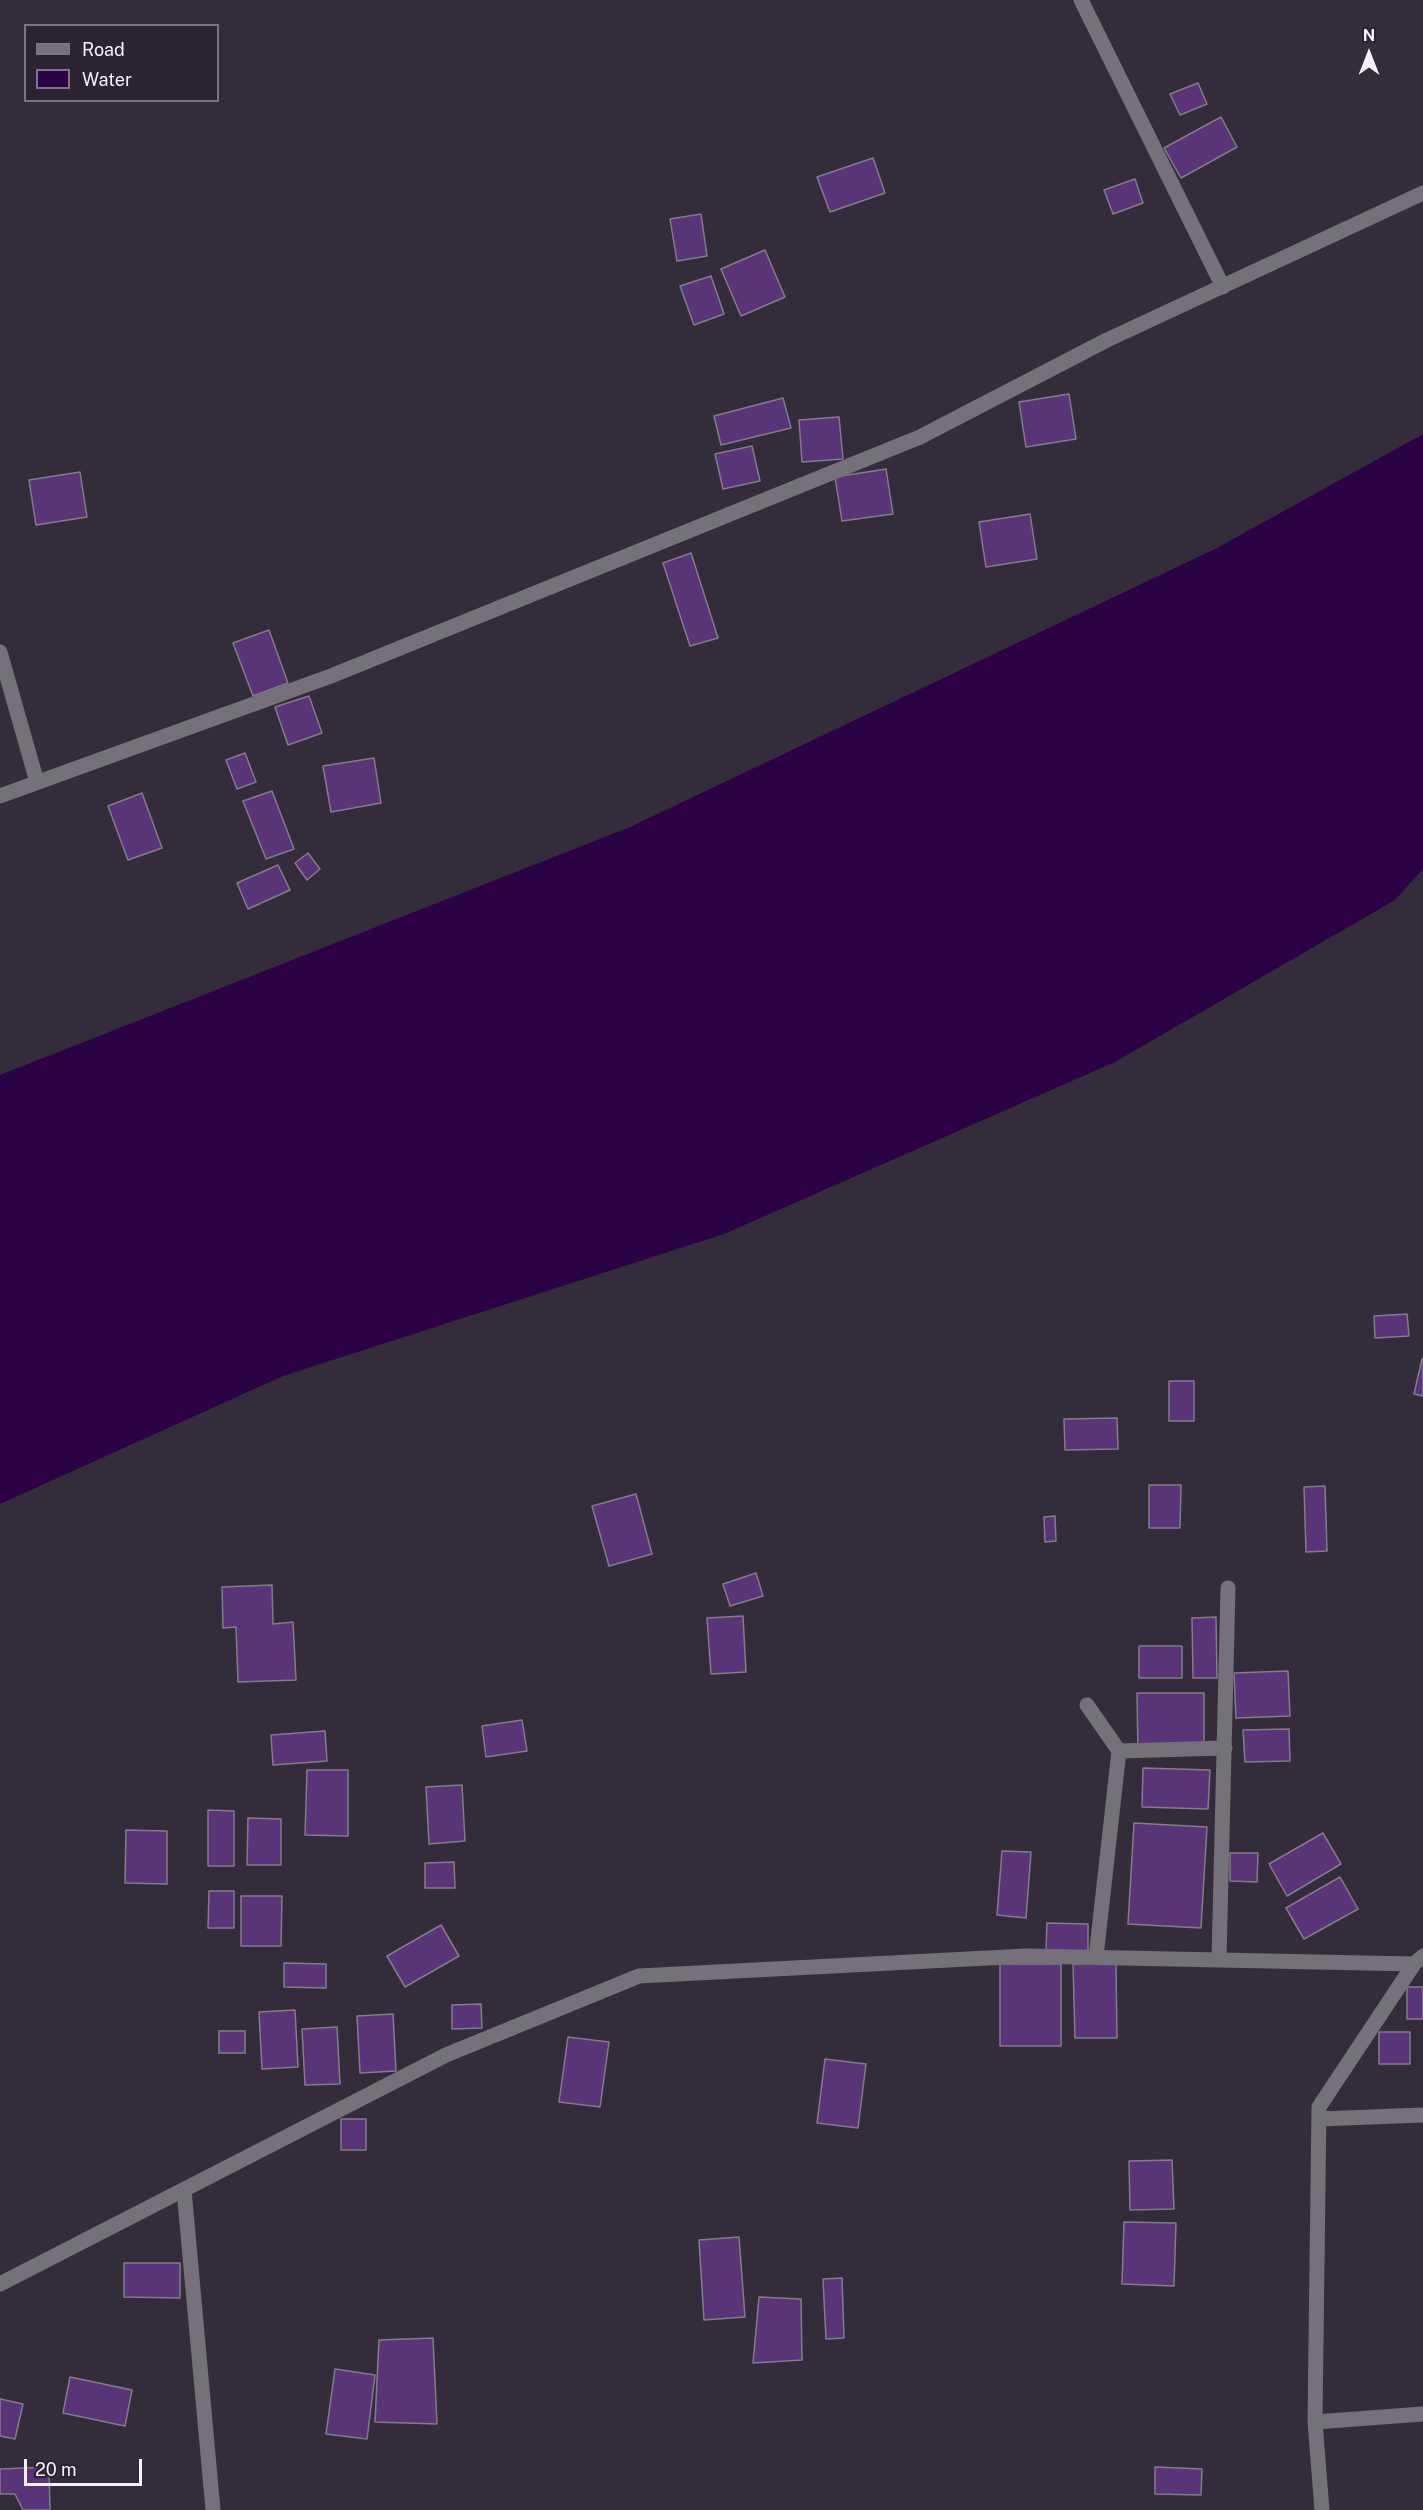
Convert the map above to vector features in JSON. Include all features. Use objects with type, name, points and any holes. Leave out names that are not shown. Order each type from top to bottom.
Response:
[{"type":"street","points":[[1081,0],[1223,287]]},
{"type":"street","points":[[0,795],[331,676],[920,437],[1107,340],[1423,193]]},
{"type":"street","points":[[0,652],[36,782]]},
{"type":"street","points":[[1219,1959],[1228,1588]]},
{"type":"street","points":[[1087,1705],[1119,1751],[1096,1958]]},
{"type":"street","points":[[1119,1751],[1225,1748]]},
{"type":"street","points":[[0,2284],[446,2055],[639,1976],[1026,1956],[1419,1960]]},
{"type":"street","points":[[1322,2510],[1315,2422],[1319,2107],[1419,1960]]},
{"type":"street","points":[[1319,2119],[1423,2115]]},
{"type":"street","points":[[184,2190],[213,2510]]},
{"type":"street","points":[[1315,2422],[1423,2414]]},
{"type":"water","points":[[1423,434],[1423,869],[1395,900],[1115,1062],[724,1234],[283,1376],[0,1504],[0,1075],[630,827],[1217,548]]},
{"type":"building","points":[[1198,83],[1207,104],[1180,115],[1170,94]]},
{"type":"building","points":[[1221,117],[1237,147],[1181,178],[1164,148]]},
{"type":"building","points":[[873,158],[885,193],[830,212],[817,177]]},
{"type":"building","points":[[1135,179],[1143,203],[1113,214],[1104,190]]},
{"type":"building","points":[[701,214],[707,256],[677,261],[670,219]]},
{"type":"building","points":[[765,250],[785,297],[741,316],[721,269]]},
{"type":"building","points":[[711,276],[724,314],[694,325],[680,286]]},
{"type":"building","points":[[1069,394],[1076,439],[1026,447],[1019,402]]},
{"type":"building","points":[[783,398],[791,428],[721,445],[714,416]]},
{"type":"building","points":[[839,417],[843,459],[802,462],[799,420]]},
{"type":"building","points":[[752,446],[760,481],[723,489],[715,454]]},
{"type":"building","points":[[886,469],[893,514],[842,521],[835,477]]},
{"type":"building","points":[[80,472],[87,517],[36,525],[29,480]]},
{"type":"building","points":[[1030,514],[1037,559],[986,567],[979,522]]},
{"type":"building","points":[[691,553],[718,638],[690,646],[663,563]]},
{"type":"building","points":[[269,630],[288,683],[253,696],[233,643]]},
{"type":"building","points":[[309,696],[322,733],[288,745],[275,707]]},
{"type":"building","points":[[245,753],[256,782],[237,789],[226,760]]},
{"type":"building","points":[[374,758],[381,803],[331,812],[323,766]]},
{"type":"building","points":[[272,791],[294,849],[266,859],[243,801]]},
{"type":"building","points":[[142,793],[162,848],[128,860],[108,806]]},
{"type":"building","points":[[308,853],[320,869],[307,880],[295,863]]},
{"type":"building","points":[[278,865],[290,890],[248,909],[237,883]]},
{"type":"building","points":[[1407,1314],[1409,1336],[1375,1338],[1374,1316]]},
{"type":"building","points":[[1423,1359],[1423,1396],[1414,1394]]},
{"type":"building","points":[[1169,1381],[1194,1381],[1194,1421],[1169,1421]]},
{"type":"building","points":[[1117,1418],[1118,1449],[1065,1450],[1064,1419]]},
{"type":"building","points":[[1149,1485],[1181,1485],[1180,1528],[1149,1528]]},
{"type":"building","points":[[1325,1486],[1327,1551],[1306,1552],[1304,1487]]},
{"type":"building","points":[[636,1494],[652,1554],[609,1566],[592,1506]]},
{"type":"building","points":[[1055,1516],[1056,1541],[1045,1542],[1044,1517]]},
{"type":"building","points":[[756,1573],[763,1596],[730,1606],[723,1584]]},
{"type":"building","points":[[272,1585],[273,1624],[293,1622],[296,1680],[238,1682],[236,1627],[223,1628],[222,1587]]},
{"type":"building","points":[[743,1616],[746,1672],[711,1674],[707,1618]]},
{"type":"building","points":[[1216,1617],[1217,1678],[1193,1678],[1192,1618]]},
{"type":"building","points":[[1139,1646],[1182,1646],[1182,1678],[1139,1678]]},
{"type":"building","points":[[1288,1671],[1290,1716],[1236,1718],[1234,1673]]},
{"type":"building","points":[[1137,1693],[1204,1693],[1204,1754],[1138,1755]]},
{"type":"building","points":[[522,1720],[527,1751],[486,1757],[482,1726]]},
{"type":"building","points":[[1289,1729],[1290,1761],[1245,1762],[1243,1730]]},
{"type":"building","points":[[325,1731],[327,1761],[273,1765],[271,1735]]},
{"type":"building","points":[[1143,1768],[1210,1770],[1208,1809],[1142,1807]]},
{"type":"building","points":[[307,1770],[348,1770],[348,1836],[305,1835]]},
{"type":"building","points":[[462,1785],[465,1841],[429,1844],[426,1787]]},
{"type":"building","points":[[208,1810],[234,1811],[234,1866],[208,1866]]},
{"type":"building","points":[[248,1818],[281,1819],[281,1865],[247,1865]]},
{"type":"building","points":[[1134,1823],[1207,1827],[1201,1928],[1128,1924]]},
{"type":"building","points":[[126,1830],[167,1831],[167,1884],[125,1883]]},
{"type":"building","points":[[1323,1833],[1341,1864],[1287,1896],[1269,1864]]},
{"type":"building","points":[[1002,1851],[1031,1852],[1026,1918],[997,1915]]},
{"type":"building","points":[[1230,1853],[1258,1853],[1257,1882],[1230,1881]]},
{"type":"building","points":[[454,1862],[455,1888],[425,1888],[425,1863]]},
{"type":"building","points":[[1340,1877],[1358,1909],[1304,1939],[1286,1908]]},
{"type":"building","points":[[209,1891],[234,1891],[234,1928],[208,1928]]},
{"type":"building","points":[[241,1896],[282,1896],[281,1946],[241,1946]]},
{"type":"building","points":[[1047,1923],[1088,1924],[1088,1951],[1046,1950]]},
{"type":"building","points":[[441,1925],[459,1956],[405,1987],[387,1956]]},
{"type":"building","points":[[284,1963],[326,1964],[326,1988],[284,1987]]},
{"type":"building","points":[[1116,1963],[1117,2038],[1075,2038],[1073,1964]]},
{"type":"building","points":[[1000,1964],[1061,1964],[1061,2046],[1000,2046]]},
{"type":"building","points":[[1407,1987],[1423,1987],[1423,2019],[1407,2019]]},
{"type":"building","points":[[481,2004],[482,2028],[452,2029],[452,2005]]},
{"type":"building","points":[[295,2010],[298,2067],[262,2069],[259,2012]]},
{"type":"building","points":[[393,2014],[396,2071],[360,2073],[357,2016]]},
{"type":"building","points":[[337,2027],[340,2084],[305,2085],[302,2029]]},
{"type":"building","points":[[219,2031],[245,2031],[245,2053],[219,2053]]},
{"type":"building","points":[[1379,2032],[1410,2032],[1410,2064],[1379,2064]]},
{"type":"building","points":[[568,2037],[609,2042],[600,2107],[559,2102]]},
{"type":"building","points":[[825,2059],[866,2064],[858,2128],[817,2123]]},
{"type":"building","points":[[341,2119],[366,2119],[366,2150],[341,2150]]},
{"type":"building","points":[[1172,2160],[1174,2209],[1130,2210],[1129,2161]]},
{"type":"building","points":[[1124,2222],[1176,2223],[1174,2286],[1122,2284]]},
{"type":"building","points":[[739,2237],[745,2317],[704,2320],[699,2240]]},
{"type":"building","points":[[124,2263],[180,2263],[180,2298],[124,2297]]},
{"type":"building","points":[[842,2278],[844,2338],[826,2339],[823,2279]]},
{"type":"building","points":[[759,2297],[801,2299],[802,2360],[753,2363]]},
{"type":"building","points":[[433,2338],[437,2424],[375,2422],[379,2340]]},
{"type":"building","points":[[335,2369],[375,2375],[367,2439],[326,2434]]},
{"type":"building","points":[[70,2377],[132,2390],[125,2426],[63,2413]]},
{"type":"building","points":[[0,2399],[23,2404],[15,2439],[0,2436]]},
{"type":"building","points":[[49,2467],[50,2510],[23,2510],[15,2494],[0,2494],[0,2469]]},
{"type":"building","points":[[1155,2467],[1202,2469],[1201,2495],[1155,2494]]}]
